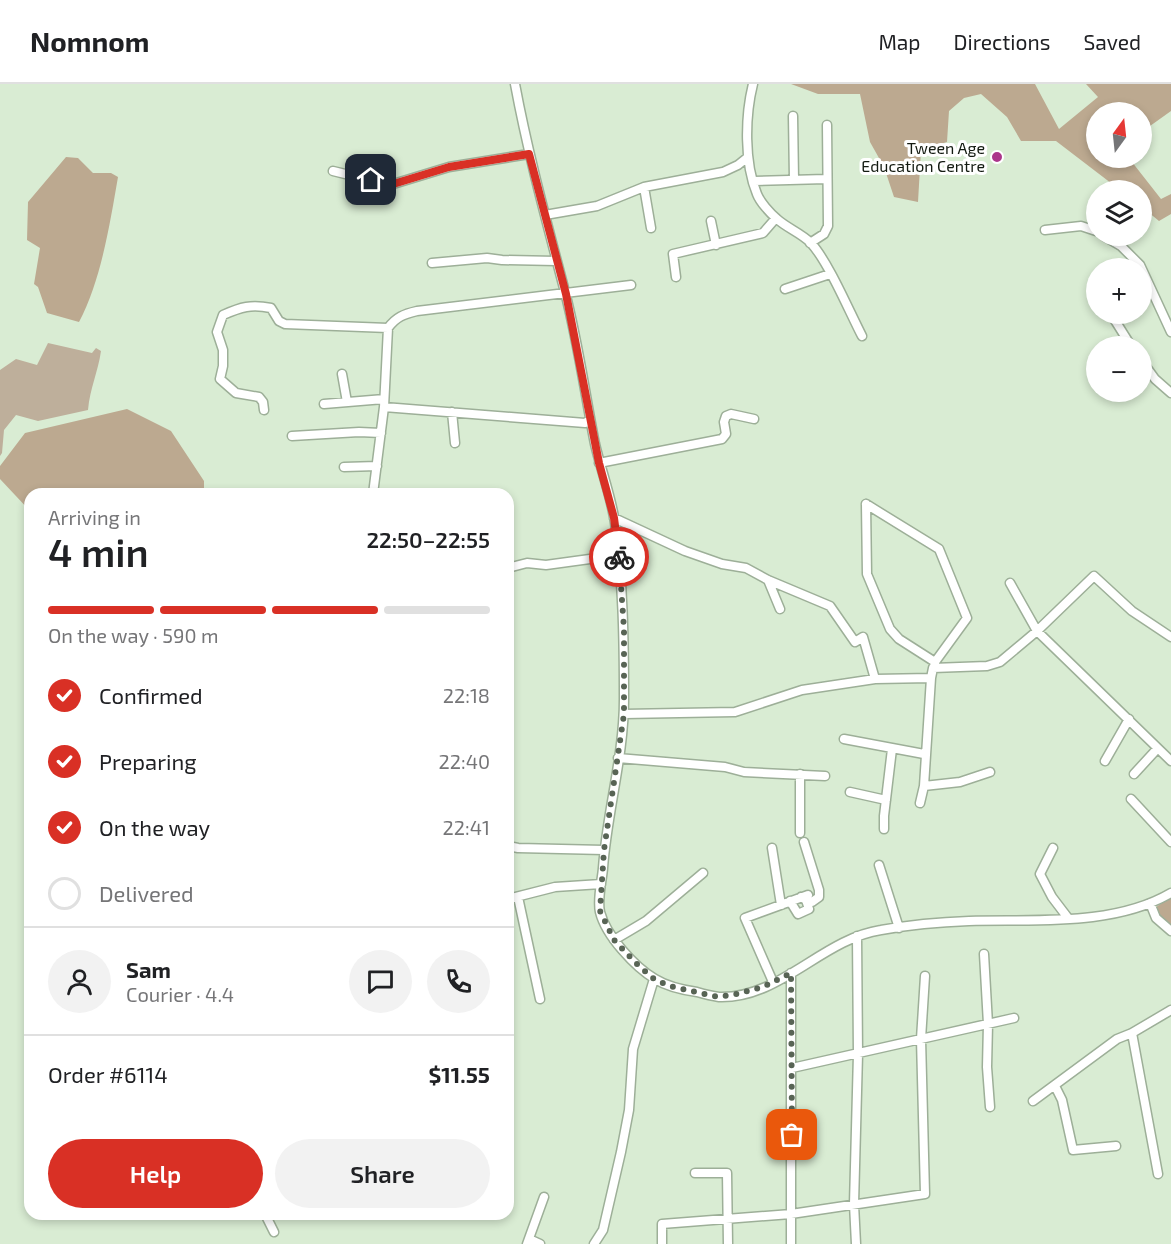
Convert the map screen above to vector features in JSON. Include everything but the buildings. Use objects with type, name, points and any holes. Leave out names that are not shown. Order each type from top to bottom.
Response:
[{"type":"street","points":[[515,84],[529,154],[566,294],[599,463],[614,518],[619,555],[624,629],[624,714],[604,850],[600,911],[614,940],[654,979],[669,986],[718,997],[750,991],[773,982],[838,943],[876,930],[967,921],[1105,915],[1150,903],[1171,893]]},
{"type":"street","points":[[753,84],[747,135],[748,157],[757,195],[776,218],[810,243],[830,274],[862,336]]},
{"type":"street","points":[[793,117],[794,180]]},
{"type":"street","points":[[810,243],[824,234],[828,226],[827,125]]},
{"type":"street","points":[[333,171],[390,185],[449,167],[529,154]]},
{"type":"street","points":[[544,215],[597,206],[644,186],[723,172],[748,157]]},
{"type":"street","points":[[754,182],[826,179]]},
{"type":"street","points":[[644,186],[651,228]]},
{"type":"street","points":[[676,277],[673,254],[763,233],[776,218]]},
{"type":"street","points":[[711,221],[716,244]]},
{"type":"street","points":[[1044,231],[1081,226],[1086,228]]},
{"type":"street","points":[[1121,246],[1140,265],[1171,332]]},
{"type":"street","points":[[432,262],[487,258],[556,261]]},
{"type":"street","points":[[785,289],[830,274]]},
{"type":"street","points":[[374,488],[384,403],[388,328],[403,314],[631,285]]},
{"type":"street","points":[[264,410],[259,397],[236,393],[220,379],[223,350],[217,332],[223,315],[256,305],[271,308],[279,321],[285,324],[388,328]]},
{"type":"street","points":[[342,374],[347,402]]},
{"type":"street","points":[[1152,375],[1171,393]]},
{"type":"street","points":[[324,404],[384,403],[452,412],[585,423],[590,420]]},
{"type":"street","points":[[452,412],[455,443]]},
{"type":"street","points":[[599,463],[722,439],[726,434],[724,422],[726,416],[731,414],[754,419]]},
{"type":"street","points":[[292,436],[381,433]]},
{"type":"street","points":[[344,467],[377,466]]},
{"type":"street","points":[[920,803],[924,786],[924,754],[934,665],[967,618],[939,549],[866,504],[867,574],[890,629],[899,639],[934,665],[987,666],[1000,662],[1037,631],[1094,576],[1132,611],[1171,637]]},
{"type":"street","points":[[614,518],[685,551],[722,564],[746,568],[768,580],[830,606],[855,642],[863,638],[875,679]]},
{"type":"street","points":[[514,566],[526,563],[546,565],[619,555]]},
{"type":"street","points":[[768,580],[780,609]]},
{"type":"street","points":[[1010,583],[1037,631],[1171,761]]},
{"type":"street","points":[[624,714],[735,712],[802,690],[875,679],[931,678]]},
{"type":"street","points":[[1105,761],[1129,719]]},
{"type":"street","points":[[844,739],[924,754]]},
{"type":"street","points":[[884,829],[892,749]]},
{"type":"street","points":[[1134,774],[1157,749]]},
{"type":"street","points":[[618,758],[725,767],[744,772],[825,776]]},
{"type":"street","points":[[924,786],[960,782],[990,772]]},
{"type":"street","points":[[800,774],[802,837],[819,890],[819,897],[812,902],[805,896]]},
{"type":"street","points":[[850,792],[886,800]]},
{"type":"street","points":[[1131,799],[1171,842]]},
{"type":"street","points":[[514,847],[604,850]]},
{"type":"street","points":[[772,848],[781,905]]},
{"type":"street","points":[[1053,848],[1040,874],[1052,897],[1068,918]]},
{"type":"street","points":[[879,865],[899,928]]},
{"type":"street","points":[[614,940],[646,921],[703,873]]},
{"type":"street","points":[[514,898],[555,888],[601,884]]},
{"type":"street","points":[[773,982],[745,918],[805,896]]},
{"type":"street","points":[[790,901],[798,914],[809,909],[805,896]]},
{"type":"street","points":[[519,897],[540,999]]},
{"type":"street","points":[[1150,903],[1156,918],[1171,931]]},
{"type":"street","points":[[856,1244],[854,1204],[858,1054],[857,936]]},
{"type":"street","points":[[984,954],[990,1107]]},
{"type":"street","points":[[791,973],[791,1244]]},
{"type":"street","points":[[662,1244],[662,1224],[790,1214],[925,1194],[921,1040],[925,976]]},
{"type":"street","points":[[594,1244],[603,1230],[621,1152],[629,1110],[633,1049],[654,979]]},
{"type":"street","points":[[1033,1101],[1117,1039],[1132,1033],[1171,1010]]},
{"type":"street","points":[[792,1068],[1014,1018]]},
{"type":"street","points":[[1132,1033],[1158,1174]]},
{"type":"street","points":[[1055,1086],[1062,1100],[1073,1150],[1116,1146]]},
{"type":"street","points":[[695,1173],[727,1173],[728,1244]]},
{"type":"street","points":[[540,1244],[528,1241],[543,1197]]},
{"type":"street","points":[[268,1220],[274,1232]]},
{"type":"shaded area","points":[[791,84],[1035,84],[1059,129],[1086,107],[1086,164],[1056,141],[1021,141],[1007,117],[981,94],[964,98],[949,111],[947,142],[921,150],[918,202],[894,197],[884,167],[870,142],[860,94],[818,94]]},
{"type":"shaded area","points":[[1086,84],[1171,84],[1171,111],[1152,125],[1152,102],[1092,102],[1098,97]]},
{"type":"shaded area","points":[[66,157],[78,158],[93,173],[111,173],[118,177],[99,270],[79,322],[47,313],[38,287],[34,284],[40,248],[27,240],[28,202]]},
{"type":"shaded area","points":[[1091,168],[1137,168],[1146,180],[1107,180]]},
{"type":"shaded area","points":[[1152,188],[1161,199],[1171,194],[1171,214],[1159,221],[1152,215]]},
{"type":"shaded area","points":[[48,343],[92,353],[96,348],[101,351],[88,410],[38,421],[16,415],[4,430],[0,456],[0,370],[16,359],[37,365]]},
{"type":"shaded area","points":[[127,409],[171,431],[204,481],[204,488],[24,488],[24,505],[0,479],[0,466],[25,433]]},
{"type":"shaded area","points":[[1171,897],[1171,927],[1159,917],[1156,907]]},
{"type":"way so far","points":[[619,557],[624,629],[624,714],[604,850],[600,911],[614,940],[654,979],[669,986],[718,997],[763,987],[791,973],[792,1135]]},
{"type":"place","name":"Tween Age Education Centre","points":[[997,157]]},
{"type":"route","points":[[371,180],[390,185],[449,167],[529,154],[566,294],[599,463],[614,518],[619,557]]}]
